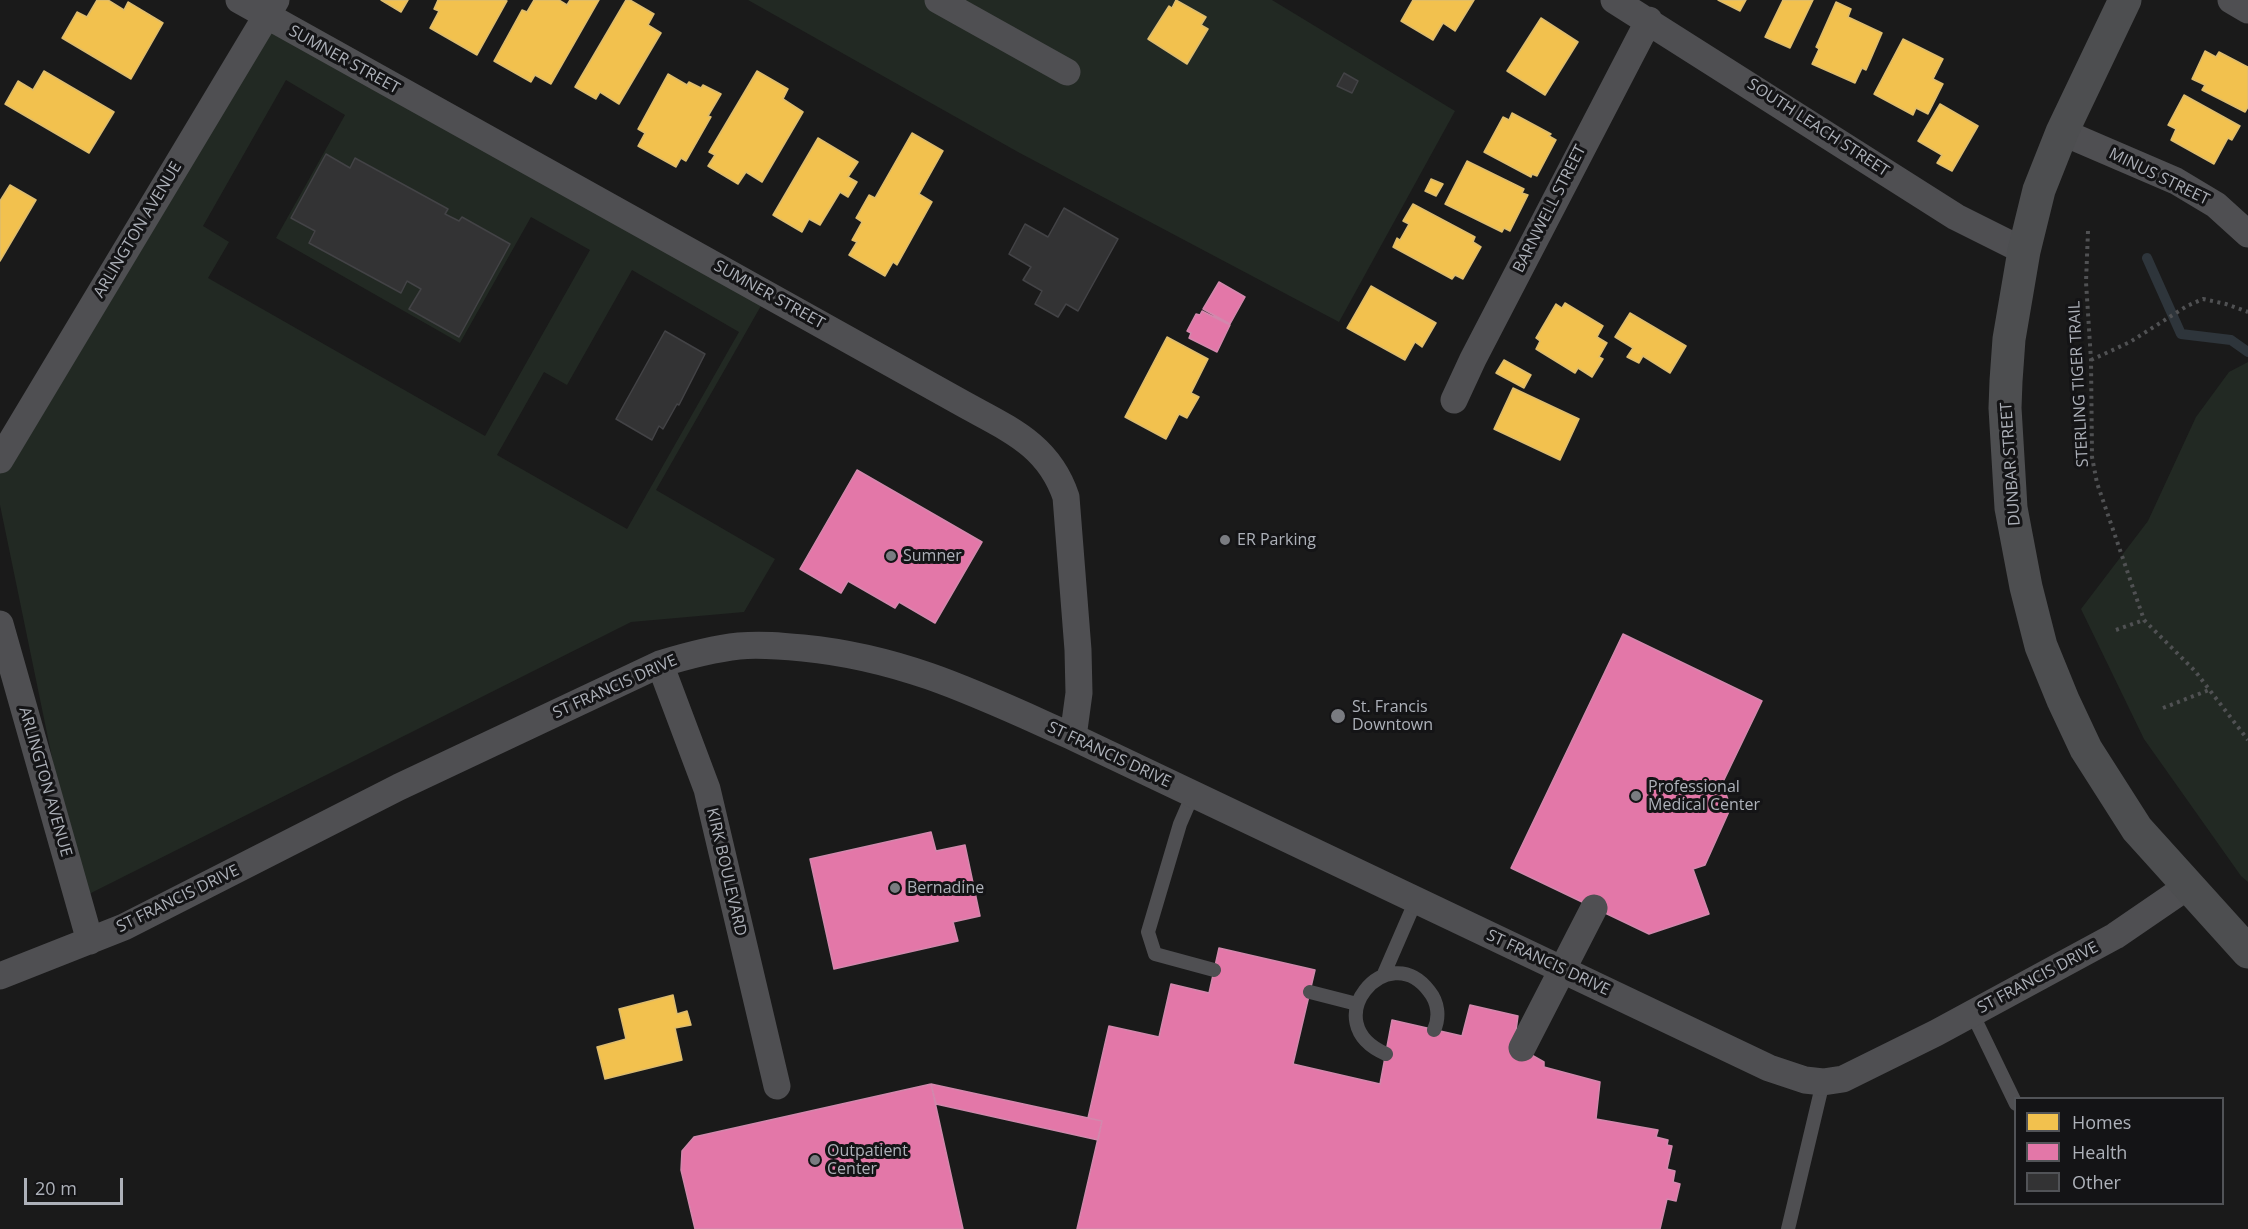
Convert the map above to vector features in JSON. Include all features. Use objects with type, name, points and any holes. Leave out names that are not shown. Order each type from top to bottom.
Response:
[{"type":"street","name":"SUMNER STREET","points":[[239,0],[271,8],[1008,429],[1039,450],[1061,482],[1066,497],[1078,650],[1079,693],[1073,737]]},
{"type":"street","points":[[938,0],[1067,72]]},
{"type":"street","name":"SOUTH LEACH STREET","points":[[1614,0],[1649,20],[1956,217],[2024,251]]},
{"type":"street","name":"DUNBAR STREET","points":[[2125,0],[2062,132],[2039,190],[2024,251],[2009,339],[2005,408],[2011,508],[2041,646],[2086,749],[2137,829],[2248,952]]},
{"type":"street","points":[[2231,0],[2248,10]]},
{"type":"street","name":"ARLINGTON AVENUE","points":[[0,460],[271,8]]},
{"type":"street","name":"BARNWELL STREET","points":[[1454,400],[1473,359],[1649,20]]},
{"type":"street","name":"MINUS STREET","points":[[2062,132],[2176,181],[2217,205],[2248,234]]},
{"type":"street","name":"ARLINGTON AVENUE","points":[[0,624],[90,941]]},
{"type":"street","name":"ST FRANCIS DRIVE","points":[[0,976],[124,927],[399,787],[660,664],[698,653],[738,646],[763,645],[842,652],[905,667],[966,688],[1769,1068],[1805,1080],[1823,1082],[1843,1079],[2115,936],[2188,886]]},
{"type":"street","name":"KIRK BOULEVARD","points":[[660,664],[707,789],[777,1086]]},
{"type":"street","points":[[1522,1048],[1594,908]]},
{"type":"lane","points":[[1193,794],[1180,824],[1148,932],[1155,954],[1214,970]]},
{"type":"lane","points":[[1383,976],[1416,900]]},
{"type":"lane","points":[[1386,1054],[1365,1041],[1358,1029],[1356,1017],[1357,1004],[1363,991],[1373,981],[1383,976],[1400,974],[1414,977],[1425,985],[1434,996],[1438,1010],[1434,1030]]},
{"type":"lane","points":[[1310,992],[1357,1004]]},
{"type":"lane","points":[[1972,1013],[2014,1100]]},
{"type":"lane","points":[[1788,1229],[1823,1082]]},
{"type":"path","name":"STERLING TIGER TRAIL","points":[[2088,231],[2086,282],[2091,360],[2092,457],[2097,483],[2144,620],[2195,671],[2248,740]]},
{"type":"path","points":[[2091,360],[2130,342],[2187,306],[2208,298],[2248,312]]},
{"type":"path","points":[[2116,630],[2144,620]]},
{"type":"path","points":[[2163,708],[2209,690]]},
{"type":"shaded area","points":[[748,0],[1272,0],[1455,111],[1339,322],[1018,152]]},
{"type":"shaded area","points":[[279,9],[766,297],[656,490],[775,559],[744,612],[631,622],[81,898],[0,505],[0,460]],"holes":[[[286,80],[345,115],[276,238],[460,343],[531,217],[590,250],[485,436],[208,278],[229,242],[203,226]],[[326,155],[350,168],[356,158],[447,209],[445,214],[459,221],[462,217],[510,244],[459,337],[409,309],[421,289],[407,281],[400,293],[310,243],[315,231]],[[632,270],[739,332],[627,529],[497,455],[544,372],[567,385]]]},
{"type":"shaded area","points":[[2248,362],[2248,882],[2241,876],[2144,739],[2081,609],[2148,521],[2196,417],[2229,372]]},
{"type":"building: Homes","points":[[97,0],[108,0],[124,10],[128,2],[163,23],[131,79],[62,38],[77,12],[87,17]]},
{"type":"building: Homes","points":[[381,0],[408,0],[401,12]]},
{"type":"building: Homes","points":[[438,0],[507,1],[477,55],[430,28],[439,11],[434,9]]},
{"type":"building: Homes","points":[[534,0],[559,0],[567,5],[570,0],[599,0],[551,84],[535,75],[531,82],[494,61],[522,10],[527,12]]},
{"type":"building: Homes","points":[[626,0],[654,14],[648,25],[661,33],[619,104],[600,92],[596,99],[575,87]]},
{"type":"building: Homes","points":[[1176,0],[1206,17],[1201,25],[1208,29],[1187,64],[1148,39],[1169,6],[1172,8]]},
{"type":"building: Homes","points":[[1413,0],[1474,0],[1455,31],[1443,23],[1433,40],[1401,21]]},
{"type":"building: Homes","points":[[1718,0],[1746,0],[1740,11]]},
{"type":"building: Homes","points":[[1783,0],[1813,0],[1790,48],[1765,37]]},
{"type":"building: Homes","points":[[1836,2],[1851,9],[1848,17],[1882,33],[1866,70],[1862,68],[1855,83],[1812,64],[1819,49],[1816,47]]},
{"type":"building: Homes","points":[[1541,18],[1578,42],[1545,95],[1507,71]]},
{"type":"building: Homes","points":[[1903,39],[1943,59],[1933,79],[1943,84],[1928,114],[1916,108],[1913,115],[1874,94]]},
{"type":"building: Homes","points":[[2205,51],[2216,57],[2219,52],[2248,67],[2248,107],[2245,112],[2202,90],[2205,85],[2192,79]]},
{"type":"building: Homes","points":[[44,71],[114,112],[89,153],[5,104],[18,81],[33,90]]},
{"type":"building: Homes","points":[[757,71],[788,89],[783,99],[803,112],[762,182],[746,172],[738,184],[708,166],[715,155],[709,152]]},
{"type":"building: Homes","points":[[668,74],[687,85],[689,82],[701,88],[703,85],[721,94],[686,161],[681,158],[676,167],[638,146],[645,133],[638,129]]},
{"type":"building: Homes","points":[[2184,95],[2240,126],[2232,140],[2228,138],[2214,164],[2171,140],[2176,129],[2168,125]]},
{"type":"building: Homes","points":[[1940,104],[1978,126],[1952,171],[1937,163],[1942,155],[1918,141]]},
{"type":"building: Homes","points":[[1512,113],[1551,134],[1549,136],[1556,140],[1537,176],[1532,174],[1531,177],[1484,152],[1503,117],[1509,120]]},
{"type":"building: Homes","points":[[912,133],[943,151],[919,194],[932,202],[897,265],[893,262],[885,276],[849,255],[857,242],[852,240],[862,222],[856,218],[869,195],[875,198]]},
{"type":"building: Homes","points":[[818,138],[858,162],[848,177],[857,182],[848,197],[840,192],[820,225],[809,219],[802,232],[773,215]]},
{"type":"building: Homes","points":[[1467,161],[1524,189],[1522,193],[1528,195],[1510,231],[1504,228],[1502,232],[1445,204]]},
{"type":"building: Homes","points":[[1431,179],[1443,184],[1436,196],[1425,191]]},
{"type":"building: Homes","points":[[10,185],[36,200],[0,261],[0,201]]},
{"type":"building: Homes","points":[[1413,204],[1475,237],[1473,242],[1481,247],[1463,279],[1455,275],[1452,279],[1393,247],[1397,238],[1400,240],[1409,224],[1403,221]]},
{"type":"building: Homes","points":[[1371,286],[1436,323],[1422,347],[1415,342],[1405,360],[1347,328]]},
{"type":"building: Homes","points":[[1565,303],[1603,326],[1597,337],[1607,343],[1599,357],[1603,359],[1592,377],[1578,368],[1575,373],[1536,349],[1540,341],[1536,338],[1556,304],[1562,308]]},
{"type":"building: Homes","points":[[1630,313],[1686,346],[1670,373],[1643,356],[1639,363],[1627,357],[1633,348],[1615,337]]},
{"type":"building: Homes","points":[[1167,337],[1208,359],[1191,393],[1199,397],[1187,418],[1179,414],[1166,439],[1125,417]]},
{"type":"building: Homes","points":[[1504,360],[1531,375],[1524,388],[1496,373]]},
{"type":"building: Homes","points":[[1513,388],[1579,419],[1560,460],[1494,429]]},
{"type":"building: Homes","points":[[673,995],[677,1014],[687,1011],[691,1025],[675,1028],[682,1060],[605,1079],[597,1047],[626,1039],[619,1009]]},
{"type":"building: Health","points":[[1219,282],[1245,297],[1230,324],[1203,309]]},
{"type":"building: Health","points":[[1202,311],[1230,325],[1217,352],[1189,338],[1191,333],[1187,331],[1196,314],[1200,315]]},
{"type":"building: Health","name":"Sumner","points":[[857,470],[982,542],[935,623],[899,602],[895,608],[848,581],[841,593],[800,569]]},
{"type":"building: Health","name":"Professional Medical Center","points":[[1623,634],[1762,701],[1722,784],[1731,807],[1705,865],[1693,869],[1709,914],[1649,934],[1511,868]]},
{"type":"building: Health","name":"Bernadine","points":[[931,832],[936,851],[965,845],[980,916],[953,922],[958,941],[834,969],[810,859]]},
{"type":"building: Health","points":[[1219,948],[1315,970],[1293,1064],[1380,1084],[1392,1020],[1462,1036],[1470,1005],[1518,1016],[1514,1045],[1544,1062],[1544,1067],[1600,1082],[1596,1119],[1658,1130],[1656,1137],[1668,1140],[1667,1145],[1672,1146],[1667,1169],[1675,1171],[1673,1182],[1680,1184],[1676,1201],[1667,1199],[1660,1229],[1077,1229],[1102,1121],[1088,1118],[1109,1026],[1159,1037],[1171,984],[1209,993]]},
{"type":"building: Health","name":"Outpatient Center","points":[[931,1084],[963,1229],[695,1229],[681,1170],[682,1151],[694,1137]]},
{"type":"building: Health","points":[[931,1084],[1102,1121],[1098,1140],[936,1104]]},
{"type":"building: Other","points":[[1344,73],[1358,81],[1352,93],[1337,86]]},
{"type":"building: Other","points":[[326,154],[350,168],[355,158],[448,209],[445,214],[459,221],[462,217],[510,244],[459,337],[409,309],[421,289],[407,281],[401,293],[309,243],[315,231],[291,218]]},
{"type":"building: Other","points":[[1064,208],[1118,239],[1078,311],[1066,304],[1058,317],[1035,304],[1042,291],[1023,280],[1031,267],[1009,254],[1025,224],[1048,237]]},
{"type":"building: Other","points":[[665,331],[705,354],[679,405],[677,404],[663,429],[659,426],[652,440],[616,419]]},
{"type":"waterway","points":[[2147,258],[2181,334],[2231,340],[2248,352]]},
{"type":"place","name":"ER Parking","points":[[1225,540]]},
{"type":"place","name":"Sumner","points":[[891,556]]},
{"type":"place","name":"St. Francis Downtown","points":[[1338,716]]},
{"type":"place","name":"Professional Medical Center","points":[[1636,796]]},
{"type":"place","name":"Bernadine","points":[[895,888]]},
{"type":"place","name":"Outpatient Center","points":[[815,1160]]}]
